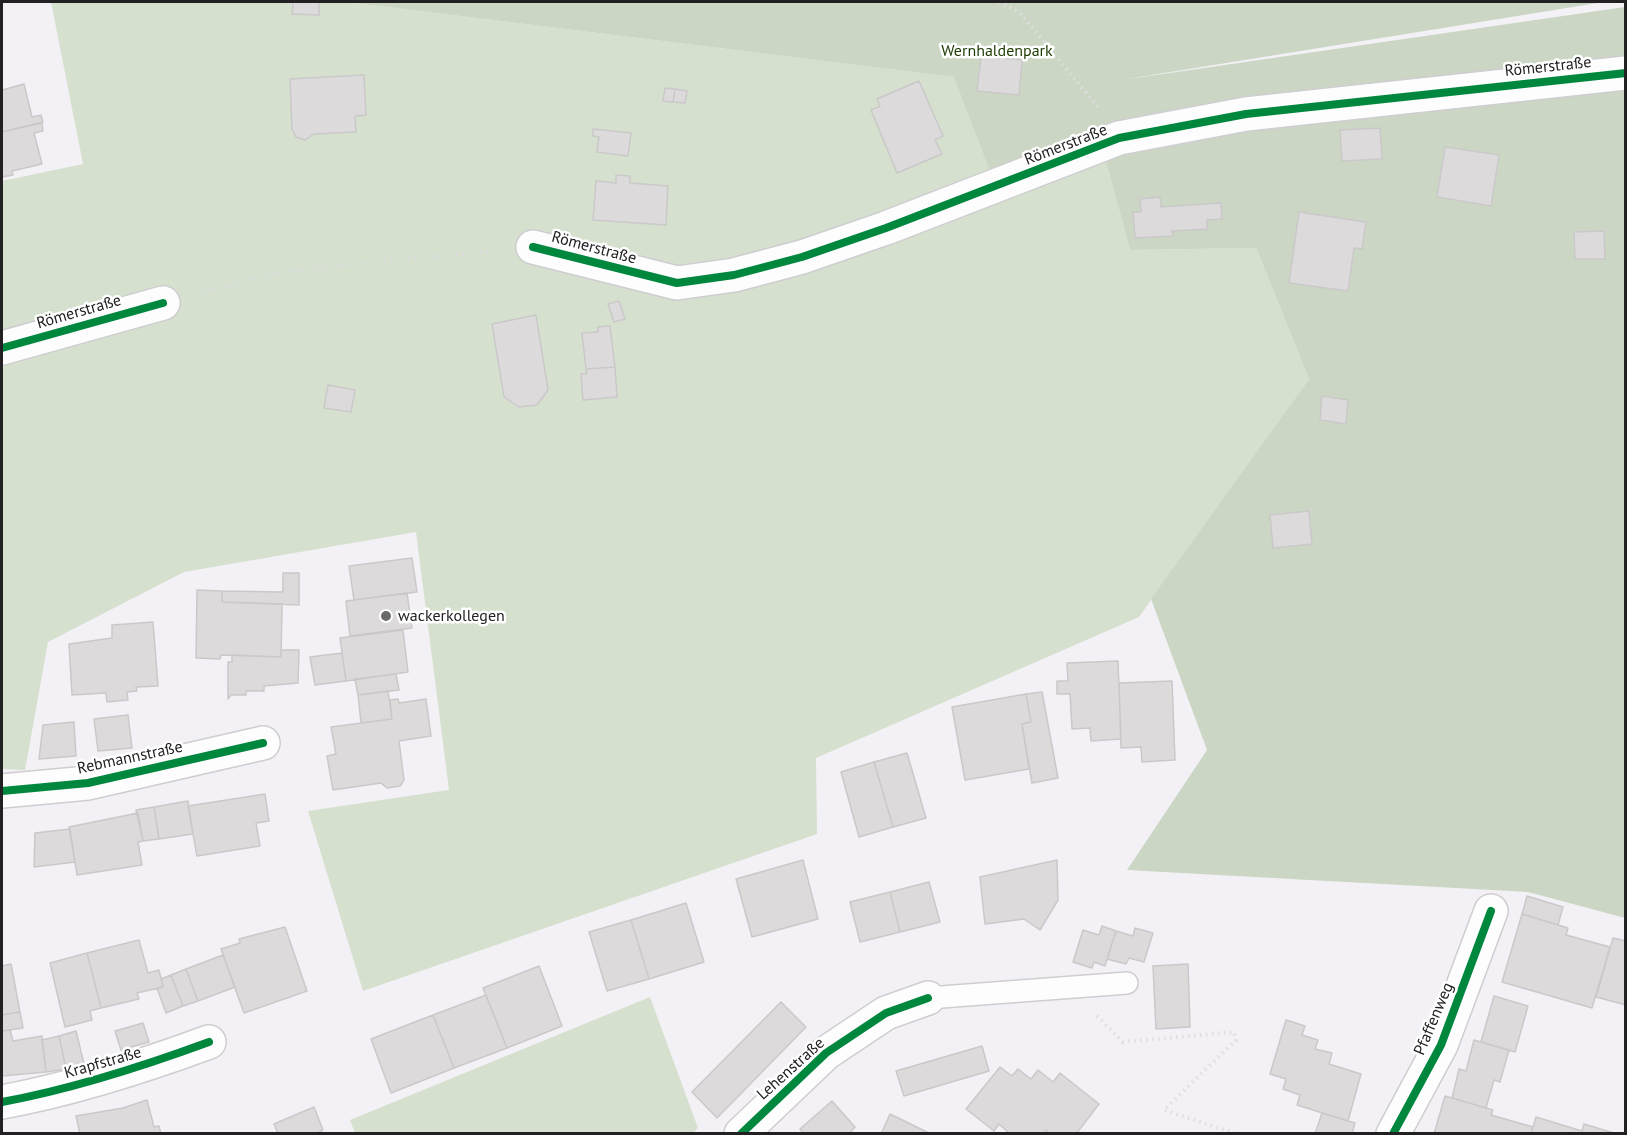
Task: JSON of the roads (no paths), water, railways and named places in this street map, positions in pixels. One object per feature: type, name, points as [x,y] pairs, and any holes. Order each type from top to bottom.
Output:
[{"type":"street","name":"Römerstraße","points":[[533,247],[677,283],[734,275],[802,257],[886,228],[1119,138],[1246,114],[1626,73]]},
{"type":"street","name":"Römerstraße","points":[[2,348],[163,303]]},
{"type":"street","name":"Rebmannstraße","points":[[2,790],[88,783],[263,743]]},
{"type":"street","name":"Pfaffenweg","points":[[1393,1134],[1441,1045],[1491,911]]},
{"type":"street","name":"Lehenstraße","points":[[741,1134],[826,1053],[886,1013],[928,998]]},
{"type":"street","name":"Krapfstraße","points":[[2,1102],[40,1095],[139,1067],[209,1042]]},
{"type":"lane","points":[[928,998],[1127,983]]},
{"type":"place","name":"wackerkollegen","points":[[386,616]]},
{"type":"park label","name":"Wernhaldenpark","points":[[997,51]]}]
